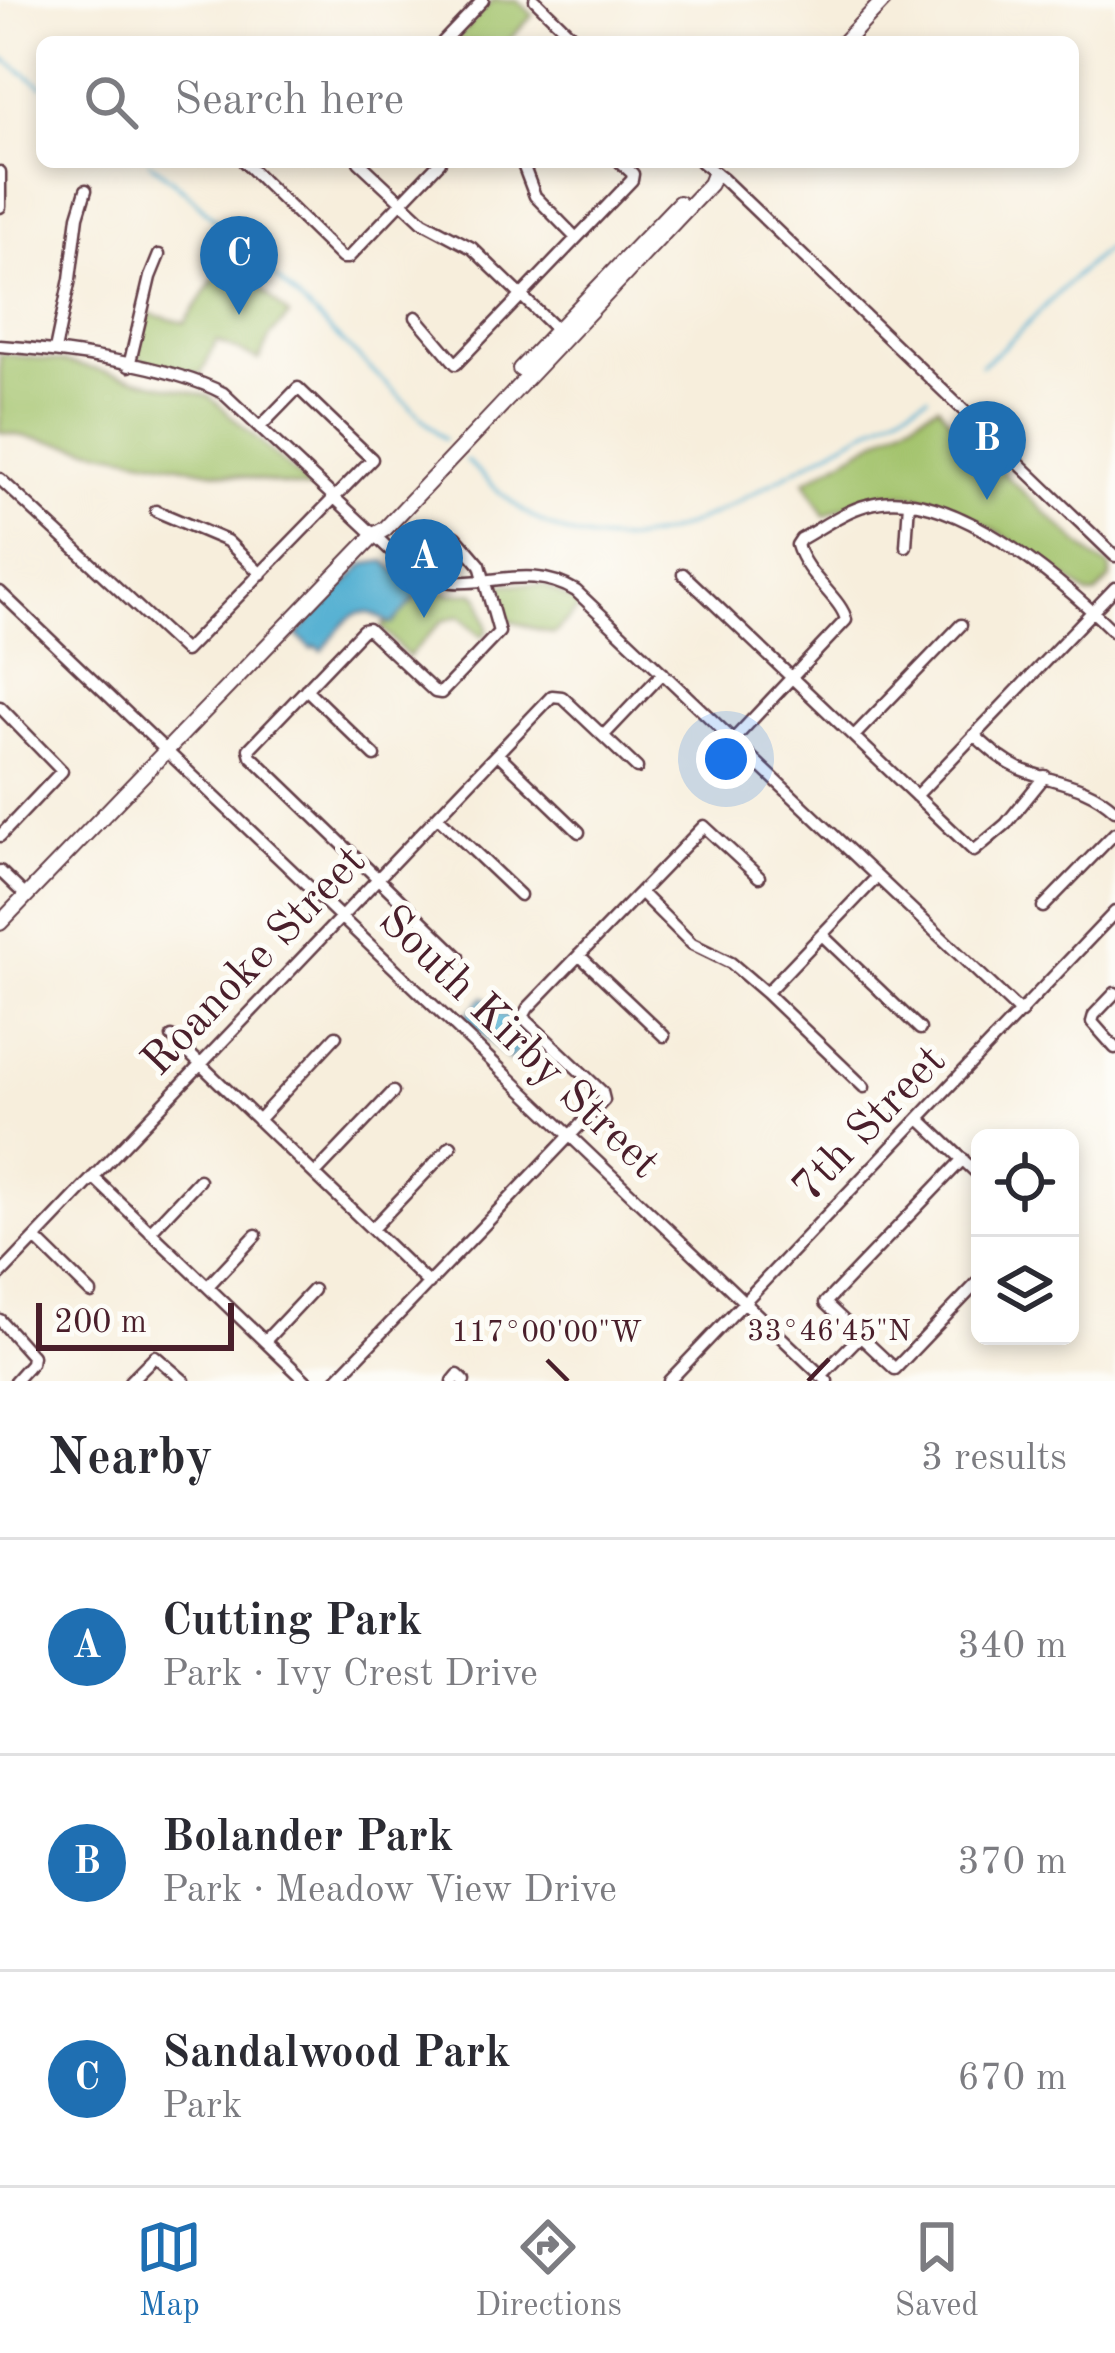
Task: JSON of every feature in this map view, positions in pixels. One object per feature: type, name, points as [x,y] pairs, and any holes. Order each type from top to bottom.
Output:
[{"type":"main road","points":[[850,36],[884,0]]},
{"type":"main road","points":[[0,922],[720,168]]},
{"type":"street","points":[[449,36],[483,0]]},
{"type":"street","points":[[536,0],[572,36]]},
{"type":"street","points":[[248,168],[342,258],[348,258],[434,168]]},
{"type":"street","points":[[365,168],[431,228],[472,248],[561,333]]},
{"type":"street","points":[[524,168],[535,196],[576,238]]},
{"type":"street","points":[[416,317],[456,364],[632,180],[626,168]]},
{"type":"street","points":[[708,168],[1115,556]]},
{"type":"street","points":[[0,174],[0,207]]},
{"type":"street","points":[[55,350],[86,190]]},
{"type":"street","points":[[129,366],[159,255]]},
{"type":"street","points":[[0,346],[55,350],[213,388],[261,426],[405,564],[428,578],[455,585],[524,574],[564,584],[1021,1013]]},
{"type":"street","points":[[0,479],[185,651],[372,459],[298,388],[261,426]]},
{"type":"street","points":[[906,546],[909,502]]},
{"type":"street","points":[[734,739],[847,617],[815,581],[797,545],[800,539],[863,506],[909,502],[949,512],[1059,579],[1115,633]]},
{"type":"street","points":[[156,511],[226,541],[261,574]]},
{"type":"street","points":[[456,537],[478,559],[499,632],[441,693],[368,629],[249,749],[250,756],[460,957]]},
{"type":"street","points":[[683,574],[977,851],[1045,776]]},
{"type":"street","points":[[916,796],[1115,588]]},
{"type":"street","name":"South Kirby Street","points":[[0,592],[824,1378]]},
{"type":"street","points":[[854,736],[961,626]]},
{"type":"street","points":[[637,769],[603,736],[663,673]]},
{"type":"street","points":[[306,689],[375,756]]},
{"type":"street","name":"Roanoke Street","points":[[0,1275],[556,694],[603,736]]},
{"type":"street","points":[[0,708],[62,767],[0,836]]},
{"type":"street","points":[[974,735],[1005,761],[1085,788],[1115,810]]},
{"type":"street","points":[[498,754],[579,832]]},
{"type":"street","points":[[438,817],[520,895]]},
{"type":"street","points":[[335,1381],[604,1100],[524,1015],[704,826],[759,877]]},
{"type":"street","points":[[1043,907],[1115,832]]},
{"type":"street","points":[[0,871],[26,896]]},
{"type":"street","points":[[766,993],[877,877]]},
{"type":"street","points":[[640,892],[692,944],[730,963],[766,993],[864,1087]]},
{"type":"street","name":"7th Street","points":[[669,1381],[1115,912]]},
{"type":"street","points":[[822,935],[920,1029]]},
{"type":"street","points":[[579,955],[664,1036]]},
{"type":"street","points":[[1115,993],[1092,1022],[1115,1048]]},
{"type":"street","points":[[172,1036],[429,1284]]},
{"type":"street","points":[[258,1120],[336,1036]]},
{"type":"street","points":[[315,1174],[393,1092]]},
{"type":"street","points":[[920,1119],[971,1168]]},
{"type":"street","points":[[372,1229],[451,1146]]},
{"type":"street","points":[[962,1160],[825,1303],[895,1369],[971,1289]]},
{"type":"street","points":[[93,1177],[306,1381]]},
{"type":"street","points":[[151,1232],[199,1180]]},
{"type":"street","points":[[208,1286],[256,1235]]},
{"type":"street","points":[[36,1239],[92,1293]]},
{"type":"street","points":[[265,1341],[313,1290]]},
{"type":"street","points":[[0,1320],[32,1359],[15,1381]]},
{"type":"street","points":[[824,1378],[860,1336]]},
{"type":"street","points":[[130,1381],[155,1356],[184,1381]]},
{"type":"street","points":[[453,1381],[458,1375],[464,1381]]},
{"type":"green space","points":[[493,0],[517,0],[533,15],[513,36],[460,36]]},
{"type":"green space","points":[[229,257],[289,316],[270,336],[259,360],[217,341],[201,374],[144,363],[138,355],[147,313],[185,323]]},
{"type":"green space","points":[[0,354],[64,362],[209,396],[313,490],[0,432]]},
{"type":"green space","points":[[938,405],[958,431],[1110,567],[1110,579],[1095,595],[1087,595],[1013,542],[936,501],[916,496],[874,497],[825,516],[805,481]]},
{"type":"green space","points":[[418,583],[450,594],[480,597],[488,630],[482,637],[460,616],[442,621],[408,657],[382,628],[392,624],[417,595]]},
{"type":"green space","points":[[508,584],[543,585],[581,606],[554,634],[506,620],[496,593]]},
{"type":"water","points":[[385,561],[418,590],[392,624],[375,615],[358,614],[344,623],[322,651],[316,646],[312,649],[297,635],[365,564]]},
{"type":"water","points":[[484,997],[513,1018],[515,1028],[530,1038],[510,1060],[464,1017]]},
{"type":"waterway","points":[[0,56],[36,82]]},
{"type":"waterway","points":[[156,168],[444,439]]},
{"type":"waterway","points":[[981,365],[1115,243]]},
{"type":"waterway","points":[[466,460],[520,508],[559,530],[590,539],[651,536],[681,528],[739,501],[928,396]]},
{"type":"place","name":"Sandalwood Park","points":[[239,315]]},
{"type":"place","name":"Bolander Park","points":[[987,500]]},
{"type":"place","name":"Cutting Park","points":[[424,618]]}]
